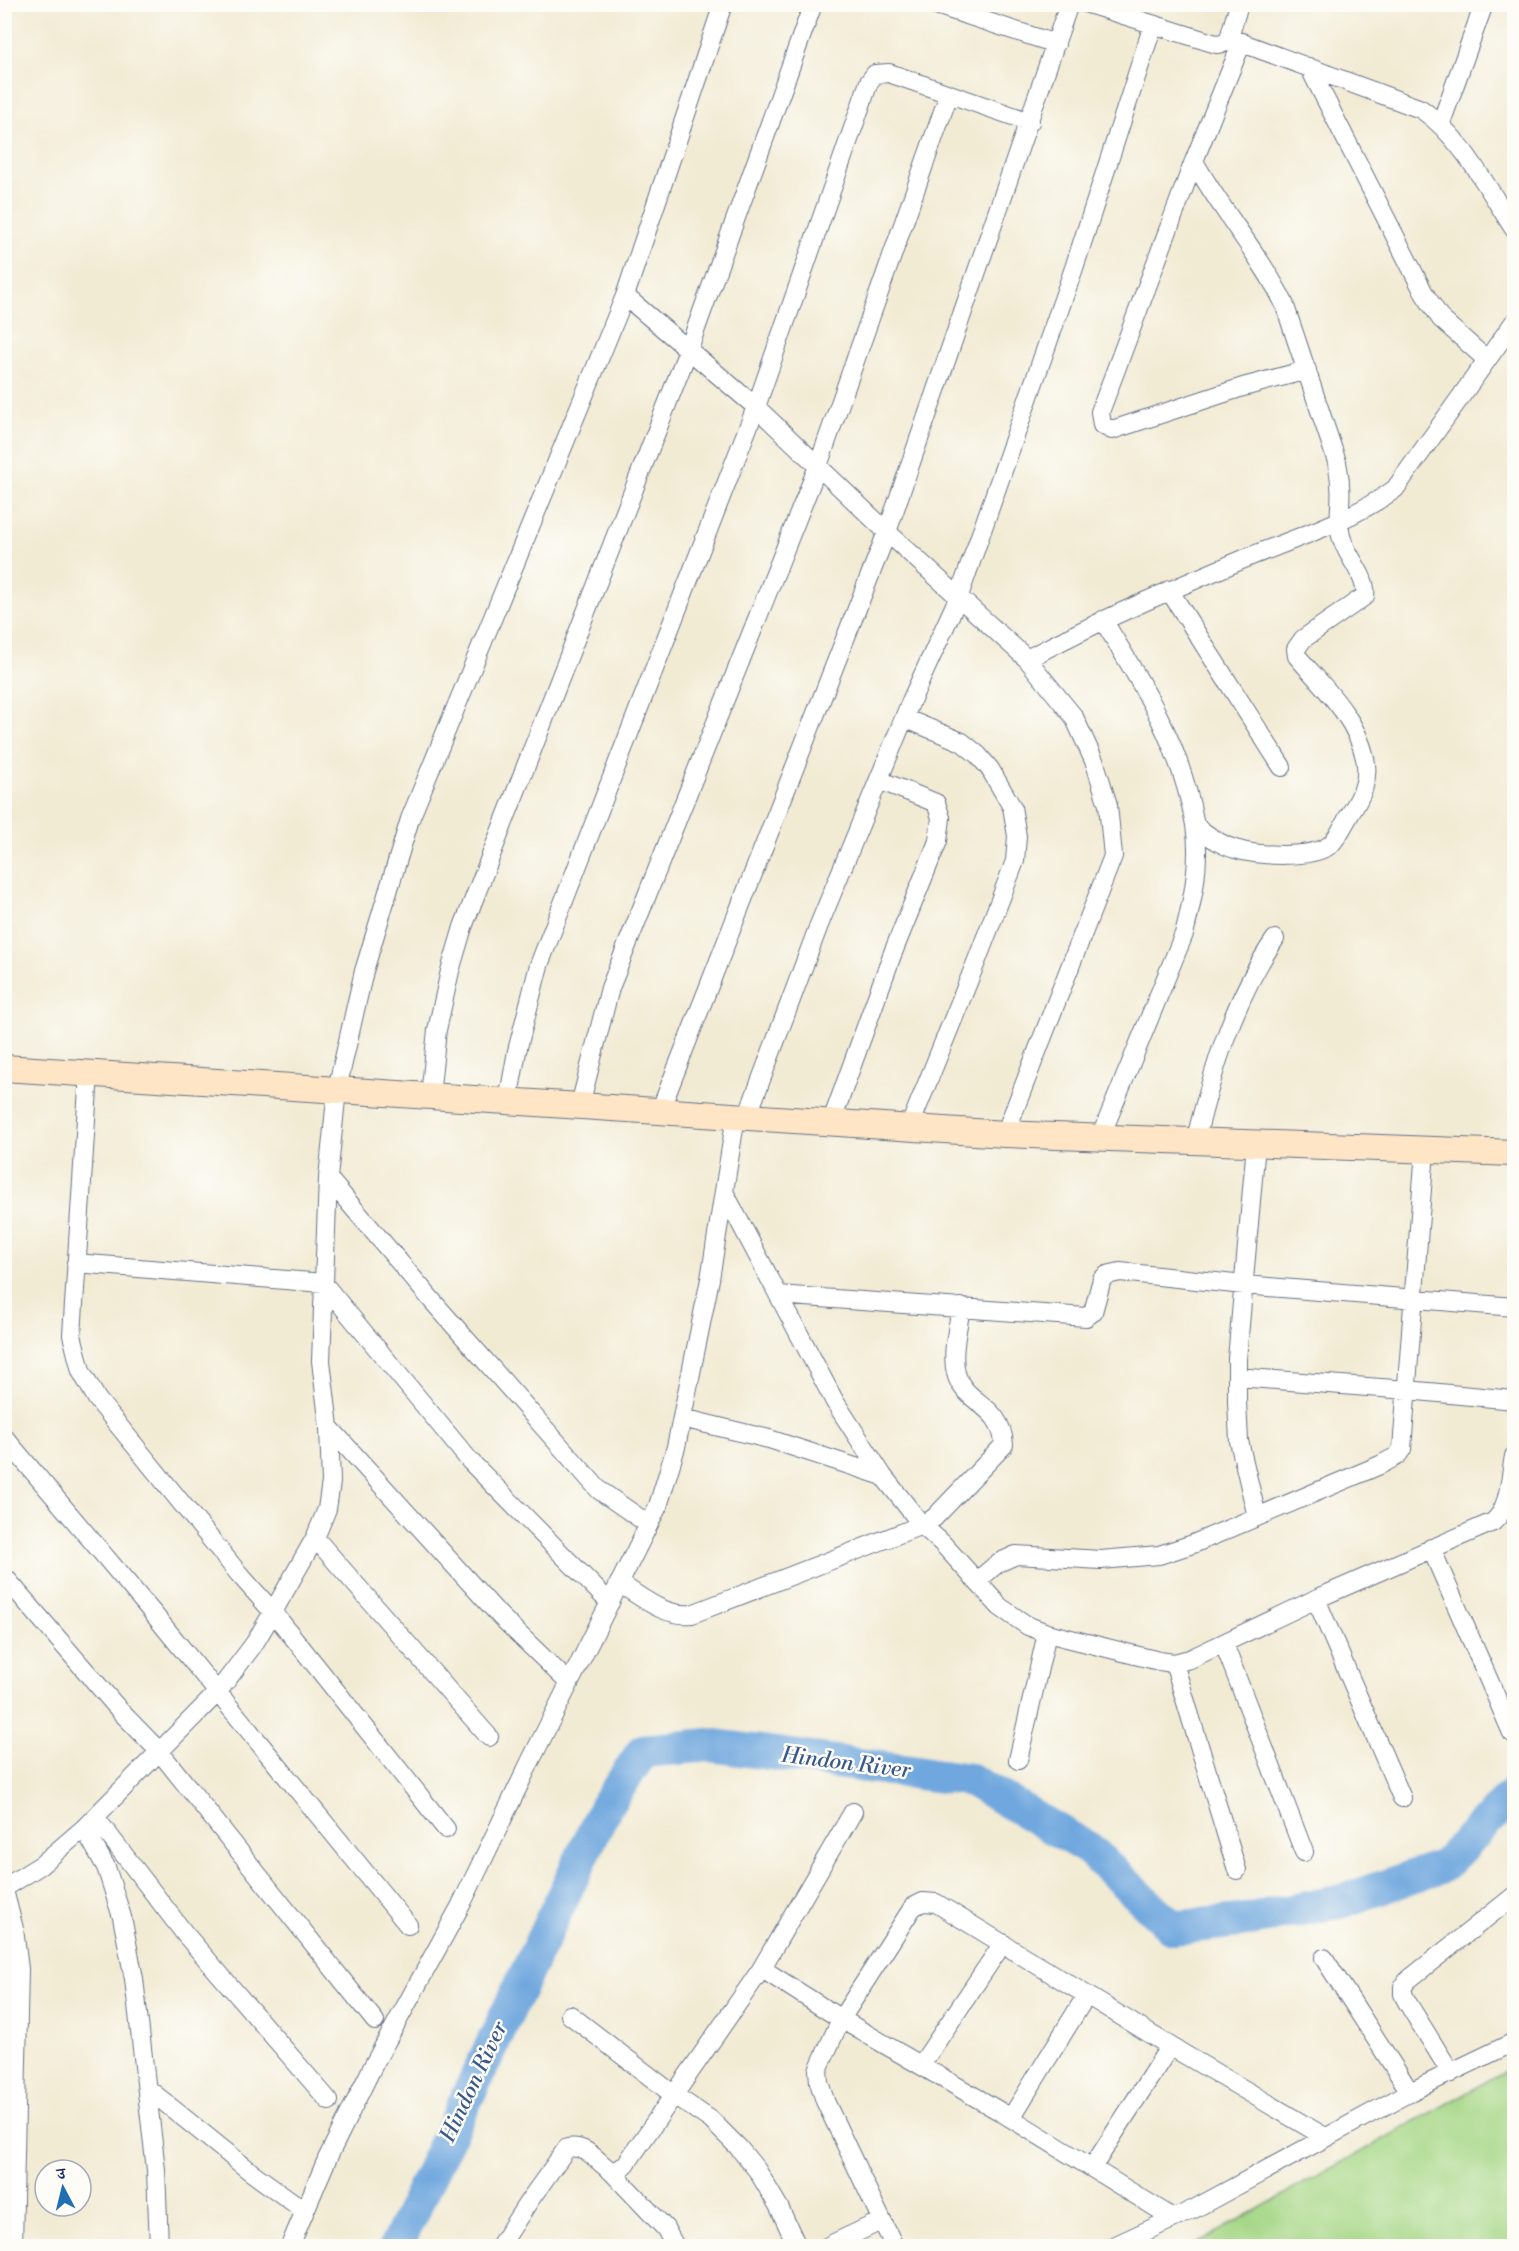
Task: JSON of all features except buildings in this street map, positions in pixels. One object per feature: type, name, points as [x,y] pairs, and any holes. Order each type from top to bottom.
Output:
[{"type":"street","points":[[13,2247],[19,1970],[14,1929],[4,1889],[41,1865],[90,1822],[217,1693],[254,1644],[315,1538],[327,1509],[331,1482],[329,1428],[321,1361],[328,1178],[337,1089],[364,971],[410,819],[625,296],[723,4]]},
{"type":"street","points":[[430,1096],[437,1030],[450,971],[463,927],[689,348],[813,4]]},
{"type":"street","points":[[933,4],[1056,44]]},
{"type":"street","points":[[660,1111],[887,532],[1069,4]]},
{"type":"street","points":[[1088,4],[1216,44],[1235,40],[1421,109],[1441,123],[1456,142],[1515,229]]},
{"type":"street","points":[[1239,4],[1235,40],[1194,161],[1100,412],[1102,425],[1112,430],[1243,387],[1306,370]]},
{"type":"street","points":[[1441,123],[1484,4]]},
{"type":"street","points":[[290,2247],[327,2159],[374,2064],[461,1905],[658,1506],[676,1447],[710,1279],[724,1192],[741,1117],[904,718],[959,596],[1074,268],[1153,25]]},
{"type":"street","points":[[1309,67],[1424,293],[1441,319],[1487,360]]},
{"type":"street","points":[[508,1101],[517,1051],[539,965],[756,407],[869,82],[875,74],[889,73],[1030,122]]},
{"type":"street","points":[[580,1105],[610,988],[818,466],[950,94]]},
{"type":"street","points":[[1194,161],[1272,279],[1284,303],[1337,462],[1340,486],[1338,520],[1341,538],[1353,564],[1365,582],[1365,596],[1303,639],[1296,649],[1297,656],[1350,719],[1366,759],[1367,777],[1361,796],[1331,844],[1319,851],[1304,854],[1260,853],[1236,849],[1219,842],[1195,826]]},
{"type":"street","points":[[625,296],[756,407],[887,532],[1027,659],[1074,717],[1095,763],[1108,805],[1113,856],[1005,1134]]},
{"type":"street","points":[[1027,659],[1103,620],[1169,590],[1338,520],[1382,498],[1395,489],[1515,322]]},
{"type":"street","points":[[1169,590],[1282,767]]},
{"type":"street","points":[[1100,1138],[1184,934],[1196,873],[1195,826],[1174,748],[1155,706],[1103,620]]},
{"type":"street","points":[[904,718],[962,742],[978,755],[990,769],[1012,807],[1017,836],[1015,861],[909,1128]]},
{"type":"street","points":[[831,1123],[892,955],[938,841],[941,818],[936,803],[879,780]]},
{"type":"street","points":[[1195,1142],[1208,1089],[1228,1027],[1247,985],[1275,939]]},
{"type":"street","points":[[4,1068],[1005,1134],[1515,1153]]},
{"type":"street","points":[[89,1074],[72,1335],[81,1371],[97,1399],[239,1574],[273,1612],[446,1829]]},
{"type":"street","points":[[1256,1144],[1237,1377],[1239,1441],[1257,1516]]},
{"type":"street","points":[[977,1581],[998,1563],[1016,1555],[1101,1560],[1159,1555],[1193,1544],[1397,1456],[1402,1449],[1425,1150]]},
{"type":"street","points":[[328,1178],[435,1304],[599,1490],[648,1524]]},
{"type":"street","points":[[724,1192],[834,1402],[883,1476],[922,1525],[942,1543],[1000,1607],[1028,1626],[1047,1633],[1174,1663],[1190,1659],[1316,1599],[1493,1522],[1501,1516],[1506,1503],[1515,1456]]},
{"type":"street","points":[[76,1263],[323,1283],[470,1461],[610,1603]]},
{"type":"street","points":[[778,1295],[1086,1317],[1093,1312],[1102,1279],[1107,1275],[1120,1272],[1244,1285],[1515,1307]]},
{"type":"street","points":[[620,1583],[666,1612],[680,1615],[692,1614],[922,1525],[934,1518],[1004,1445],[1003,1431],[998,1420],[963,1387],[956,1375],[954,1359],[961,1307]]},
{"type":"street","points":[[1237,1377],[1515,1400]]},
{"type":"street","points":[[682,1418],[769,1439],[883,1476]]},
{"type":"street","points":[[329,1428],[500,1616],[569,1683]]},
{"type":"street","points":[[4,1437],[152,1612],[408,1924]]},
{"type":"street","points":[[315,1538],[489,1737]]},
{"type":"street","points":[[1431,1548],[1512,1733]]},
{"type":"street","points":[[4,1576],[121,1712],[159,1751],[375,2021]]},
{"type":"street","points":[[1316,1599],[1402,1798]]},
{"type":"street","points":[[1018,1760],[1047,1633]]},
{"type":"street","points":[[1224,1644],[1304,1852]]},
{"type":"street","points":[[1174,1663],[1237,1870]]},
{"type":"street","points":[[611,2170],[620,2169],[626,2164],[760,1971],[853,1812]]},
{"type":"street","points":[[90,1822],[122,1917],[134,1979],[156,2170],[159,2247]]},
{"type":"street","points":[[90,1822],[329,2101]]},
{"type":"street","points":[[1451,2073],[1407,2002],[1403,1994],[1403,1986],[1515,1896]]},
{"type":"street","points":[[894,2247],[825,2101],[818,2070],[841,2019],[913,1907],[923,1902],[936,1903],[1086,1996],[1326,2138]]},
{"type":"street","points":[[921,2065],[1003,1943]]},
{"type":"street","points":[[1324,1958],[1410,2092]]},
{"type":"street","points":[[760,1971],[766,1972],[841,2019],[1011,2118],[1173,2218]]},
{"type":"street","points":[[1011,2118],[1086,1996]]},
{"type":"street","points":[[570,2015],[674,2095],[711,2120],[757,2170],[779,2207],[797,2247]]},
{"type":"street","points":[[1114,2247],[1410,2092],[1515,2042]]},
{"type":"street","points":[[1092,2168],[1170,2046]]},
{"type":"street","points":[[148,2089],[250,2172],[305,2211]]},
{"type":"street","points":[[500,2247],[529,2200],[567,2148],[584,2148],[611,2170],[665,2228],[675,2247]]},
{"type":"street","points":[[828,2247],[881,2221]]},
{"type":"green space","points":[[1514,2066],[1514,2246],[1192,2246]]},
{"type":"waterway","name":"Hindon River","points":[[396,2246],[606,1806],[643,1751],[709,1745],[971,1780],[1089,1849],[1173,1928],[1240,1921],[1343,1901],[1443,1866],[1514,1793]]}]
